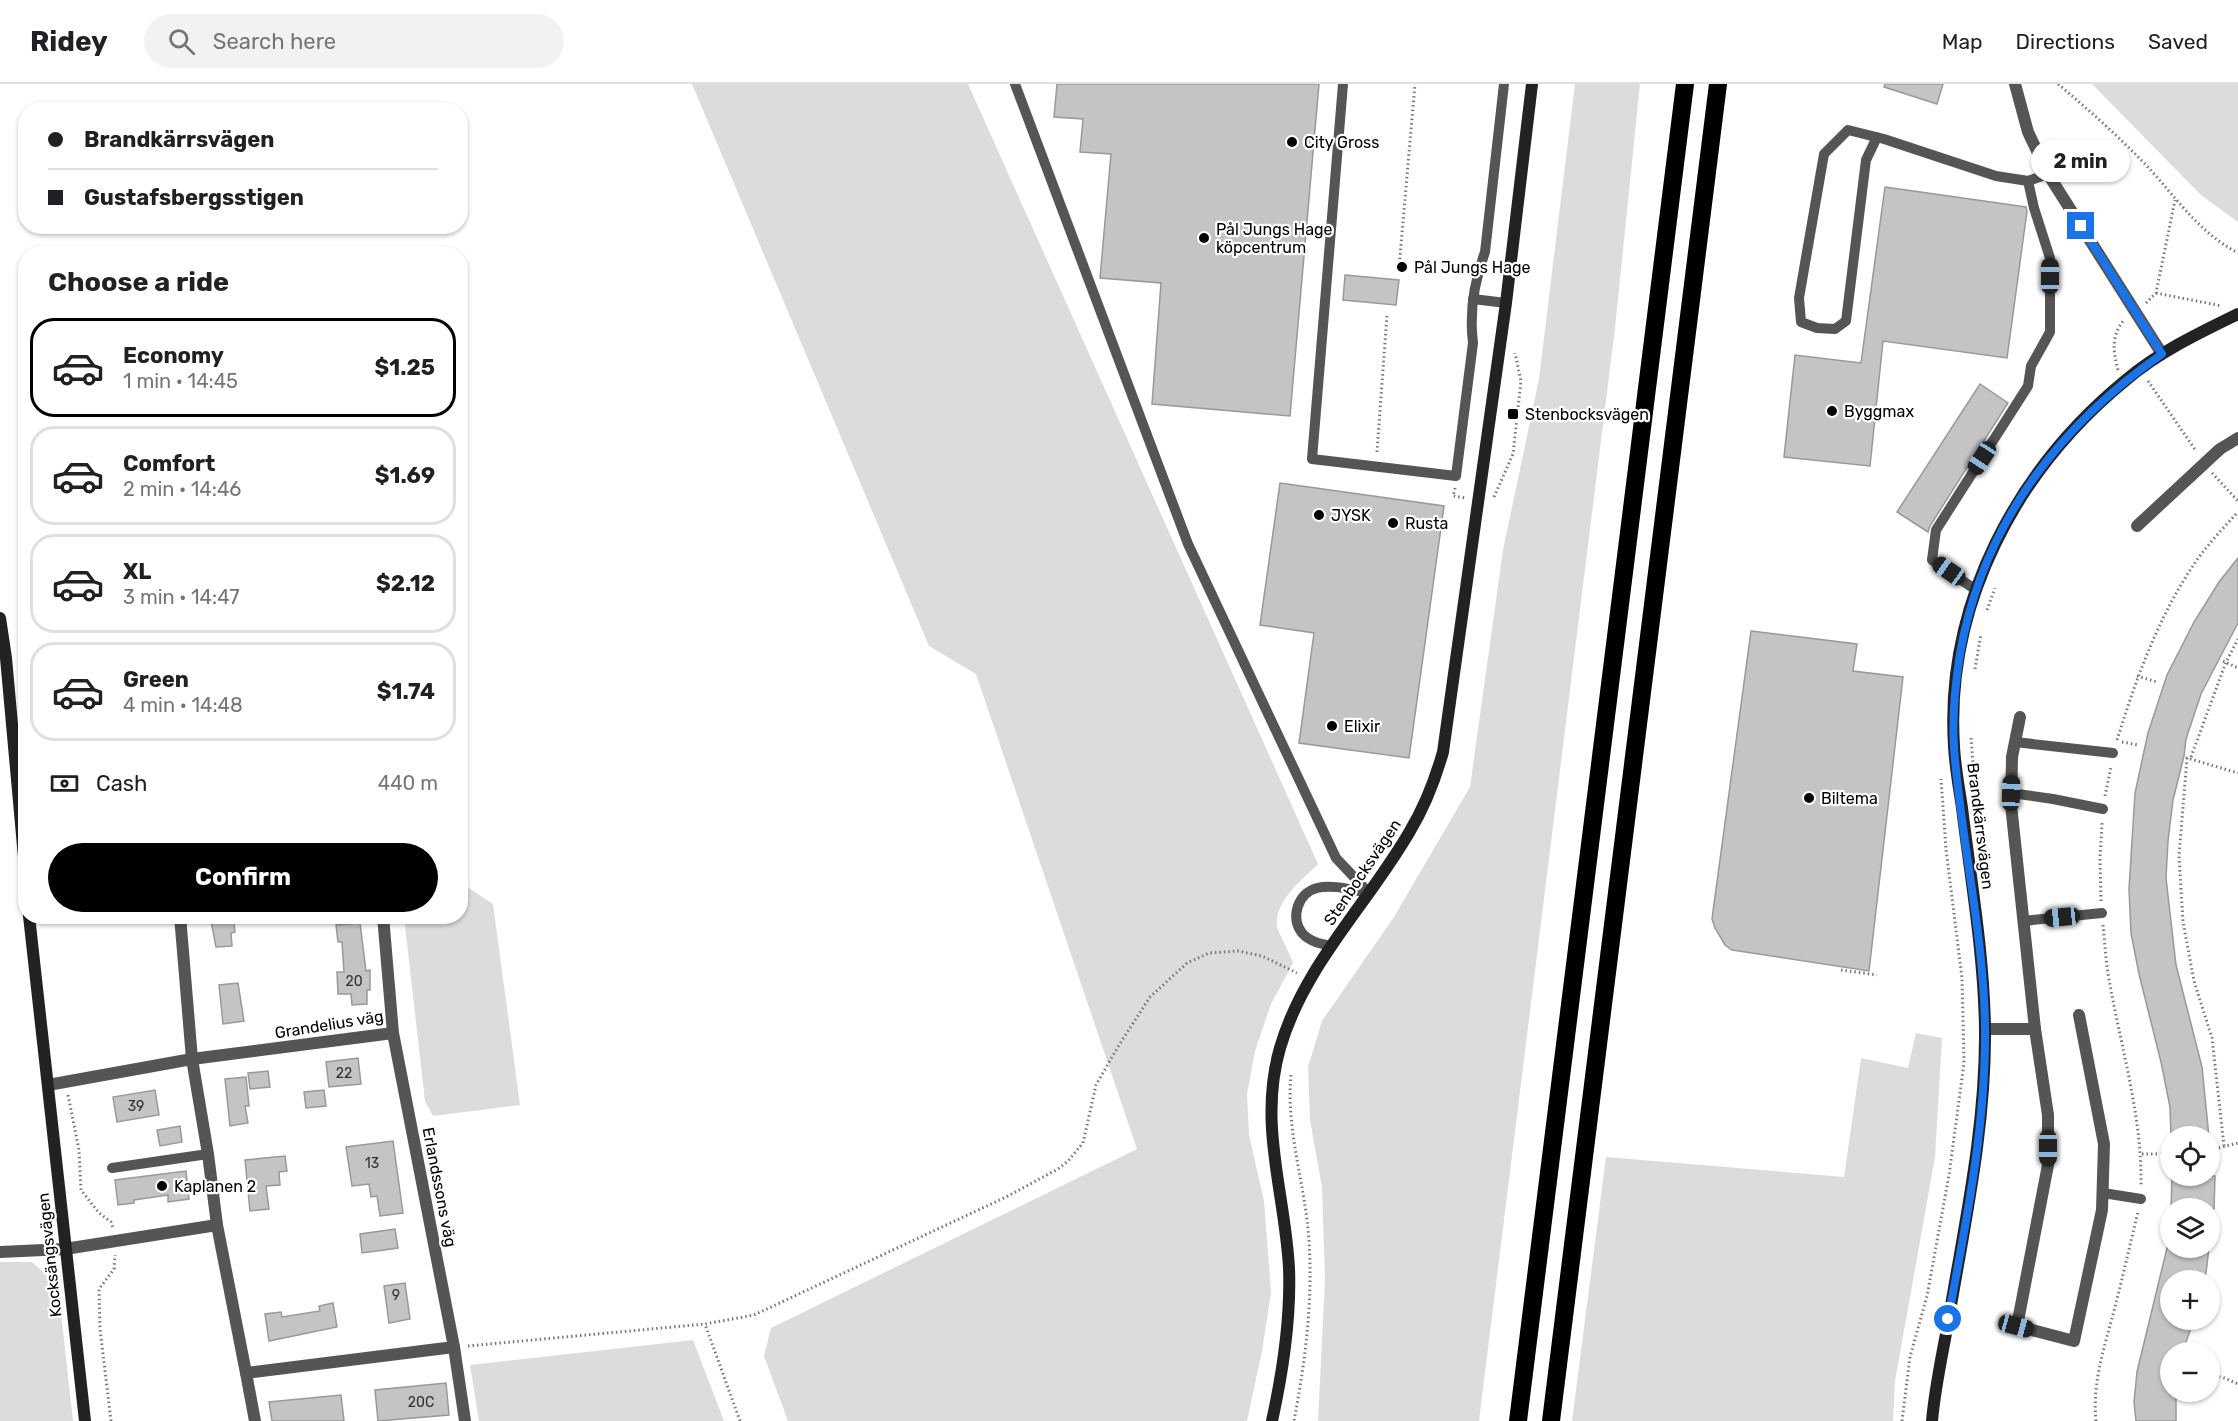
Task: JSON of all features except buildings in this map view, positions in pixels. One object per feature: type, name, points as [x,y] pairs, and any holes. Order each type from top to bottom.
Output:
[{"type":"highway","points":[[1518,1421],[1685,84]]},
{"type":"highway","points":[[1551,1421],[1719,84]]},
{"type":"street","name":"Stenbocksvägen","points":[[1272,1421],[1282,1376],[1287,1328],[1289,1269],[1271,1133],[1270,1101],[1280,1048],[1291,1016],[1310,979],[1410,832],[1435,780],[1443,752],[1506,303],[1532,84]]},
{"type":"street","points":[[2015,84],[2028,132],[2048,174],[2162,354]]},
{"type":"street","name":"Brandkärrsvägen","points":[[1932,1421],[1974,1170],[1982,1094],[1985,1029],[1980,952],[1954,746],[1954,692],[1966,619],[1995,542],[2020,497],[2047,458],[2126,380],[2162,354],[2238,314]]},
{"type":"street","points":[[2137,526],[2220,450],[2238,438]]},
{"type":"street","points":[[0,618],[6,658],[18,791]]},
{"type":"street","points":[[2020,717],[2012,757],[2011,805],[2035,1029],[2048,1115],[2048,1165],[2016,1326],[2074,1341],[2102,1210],[2104,1144],[2079,1015]]},
{"type":"street","name":"Kocksängsvägen","points":[[30,924],[85,1421]]},
{"type":"street","points":[[181,924],[192,1059],[217,1225],[255,1421]]},
{"type":"street","name":"Grandelius väg","points":[[48,1085],[192,1059],[393,1033],[385,924]]},
{"type":"street","points":[[1985,1029],[2035,1029]]},
{"type":"street","name":"Erlandssons väg","points":[[393,1033],[454,1347],[465,1421]]},
{"type":"street","points":[[0,1252],[65,1249],[217,1225]]},
{"type":"street","points":[[246,1374],[454,1347]]},
{"type":"lane","points":[[1015,84],[1188,544],[1336,858],[1368,892]]},
{"type":"lane","points":[[1343,84],[1312,459],[1456,476],[1473,343],[1470,321],[1476,276],[1485,252],[1504,84]]},
{"type":"lane","points":[[1877,137],[1866,160],[1846,321],[1835,329],[1817,328],[1801,322],[1799,298],[1824,154],[1848,129],[1877,137],[1996,176],[2028,181],[2048,174]]},
{"type":"lane","points":[[1976,590],[1932,560],[1936,530],[2028,386],[2031,366],[2050,332],[2050,258],[2028,181]]},
{"type":"lane","points":[[1473,299],[1506,303]]},
{"type":"lane","points":[[2015,742],[2113,753]]},
{"type":"lane","points":[[2011,793],[2103,809]]},
{"type":"lane","points":[[1332,946],[1314,942],[1302,933],[1297,922],[1299,900],[1306,893],[1323,887],[1368,892]]},
{"type":"lane","points":[[2023,921],[2102,913]]},
{"type":"lane","points":[[112,1168],[208,1154]]},
{"type":"lane","points":[[2103,1193],[2141,1199]]},
{"type":"path","points":[[1399,268],[1415,84]]},
{"type":"path","points":[[2058,84],[2117,134],[2189,216],[2221,244],[2238,253]]},
{"type":"path","points":[[2144,306],[2156,293],[2175,200]]},
{"type":"path","points":[[2156,293],[2222,306],[2230,303]]},
{"type":"path","points":[[1376,466],[1388,315]]},
{"type":"path","points":[[1491,502],[1513,454],[1521,381],[1514,348]]},
{"type":"path","points":[[2148,381],[2164,406]]},
{"type":"path","points":[[2096,1421],[2094,1401],[2098,1365],[2141,1199],[2142,1154],[2129,1076],[2109,984],[2102,913],[2100,858],[2103,809],[2113,753],[2137,676],[2154,637],[2199,557],[2238,512]]},
{"type":"path","points":[[2191,758],[2224,662],[2238,639]]},
{"type":"path","points":[[2224,662],[2238,669]]},
{"type":"path","points":[[2137,676],[2157,682]]},
{"type":"path","points":[[2117,741],[2138,745]]},
{"type":"path","points":[[2224,1146],[2212,1038],[2194,981],[2183,922],[2179,856],[2187,758],[2238,772]]},
{"type":"path","points":[[454,1347],[705,1323],[754,1315],[1006,1197],[1058,1169],[1068,1161],[1083,1143],[1096,1085],[1119,1045],[1150,997],[1187,963],[1209,953],[1238,951],[1262,956],[1310,979]]},
{"type":"path","points":[[1841,970],[1877,975]]},
{"type":"path","points":[[1292,1068],[1289,1099],[1308,1228],[1311,1274],[1309,1324],[1294,1421]]},
{"type":"path","points":[[2220,1147],[2238,1143]]},
{"type":"path","points":[[2142,1154],[2160,1154]]},
{"type":"path","points":[[705,1323],[740,1421]]},
{"type":"path","points":[[2220,1377],[2238,1384]]},
{"type":"shaded area","points":[[692,84],[968,84],[1318,864],[1290,892],[1277,917],[1277,927],[1293,963],[1271,1004],[1255,1051],[1247,1094],[1249,1135],[1264,1201],[1271,1292],[1262,1351],[1247,1421],[788,1421],[764,1356],[771,1328],[1137,1149],[976,674],[929,646]]},
{"type":"shaded area","points":[[1575,84],[1640,84],[1615,328],[1479,1421],[1318,1421],[1325,1279],[1322,1187],[1310,1120],[1308,1067],[1322,1021],[1394,917],[1470,787],[1503,550],[1539,379]]},
{"type":"shaded area","points":[[2092,84],[2238,84],[2238,222],[2201,195]]},
{"type":"shaded area","points":[[468,888],[493,904],[520,1105],[433,1116],[425,1101],[405,924],[468,924]]},
{"type":"shaded area","points":[[1916,1033],[1942,1038],[1935,1157],[1895,1381],[1893,1421],[1572,1421],[1606,1157],[1844,1177],[1861,1058],[1908,1068]]},
{"type":"shaded area","points":[[0,1262],[32,1262],[58,1286],[73,1421],[0,1421]]},
{"type":"shaded area","points":[[693,1340],[724,1421],[479,1421],[470,1365]]},
{"type":"place","name":"City Gross","points":[[1292,142]]},
{"type":"place","name":"Pål Jungs Hage köpcentrum","points":[[1204,238]]},
{"type":"place","name":"Pål Jungs Hage","points":[[1402,267]]},
{"type":"place","name":"Byggmax","points":[[1832,411]]},
{"type":"place","name":"Stenbocksvägen","points":[[1513,414]]},
{"type":"place","name":"JYSK","points":[[1319,515]]},
{"type":"place","name":"Rusta","points":[[1393,523]]},
{"type":"place","name":"Elixir","points":[[1332,726]]},
{"type":"place","name":"Biltema","points":[[1809,798]]},
{"type":"place","name":"Kaplanen 2","points":[[162,1186]]},
{"type":"route","points":[[1948,1319],[1974,1170],[1982,1094],[1985,1029],[1980,952],[1954,746],[1954,692],[1966,619],[1995,542],[2020,497],[2047,458],[2126,380],[2162,354],[2081,226]]}]
